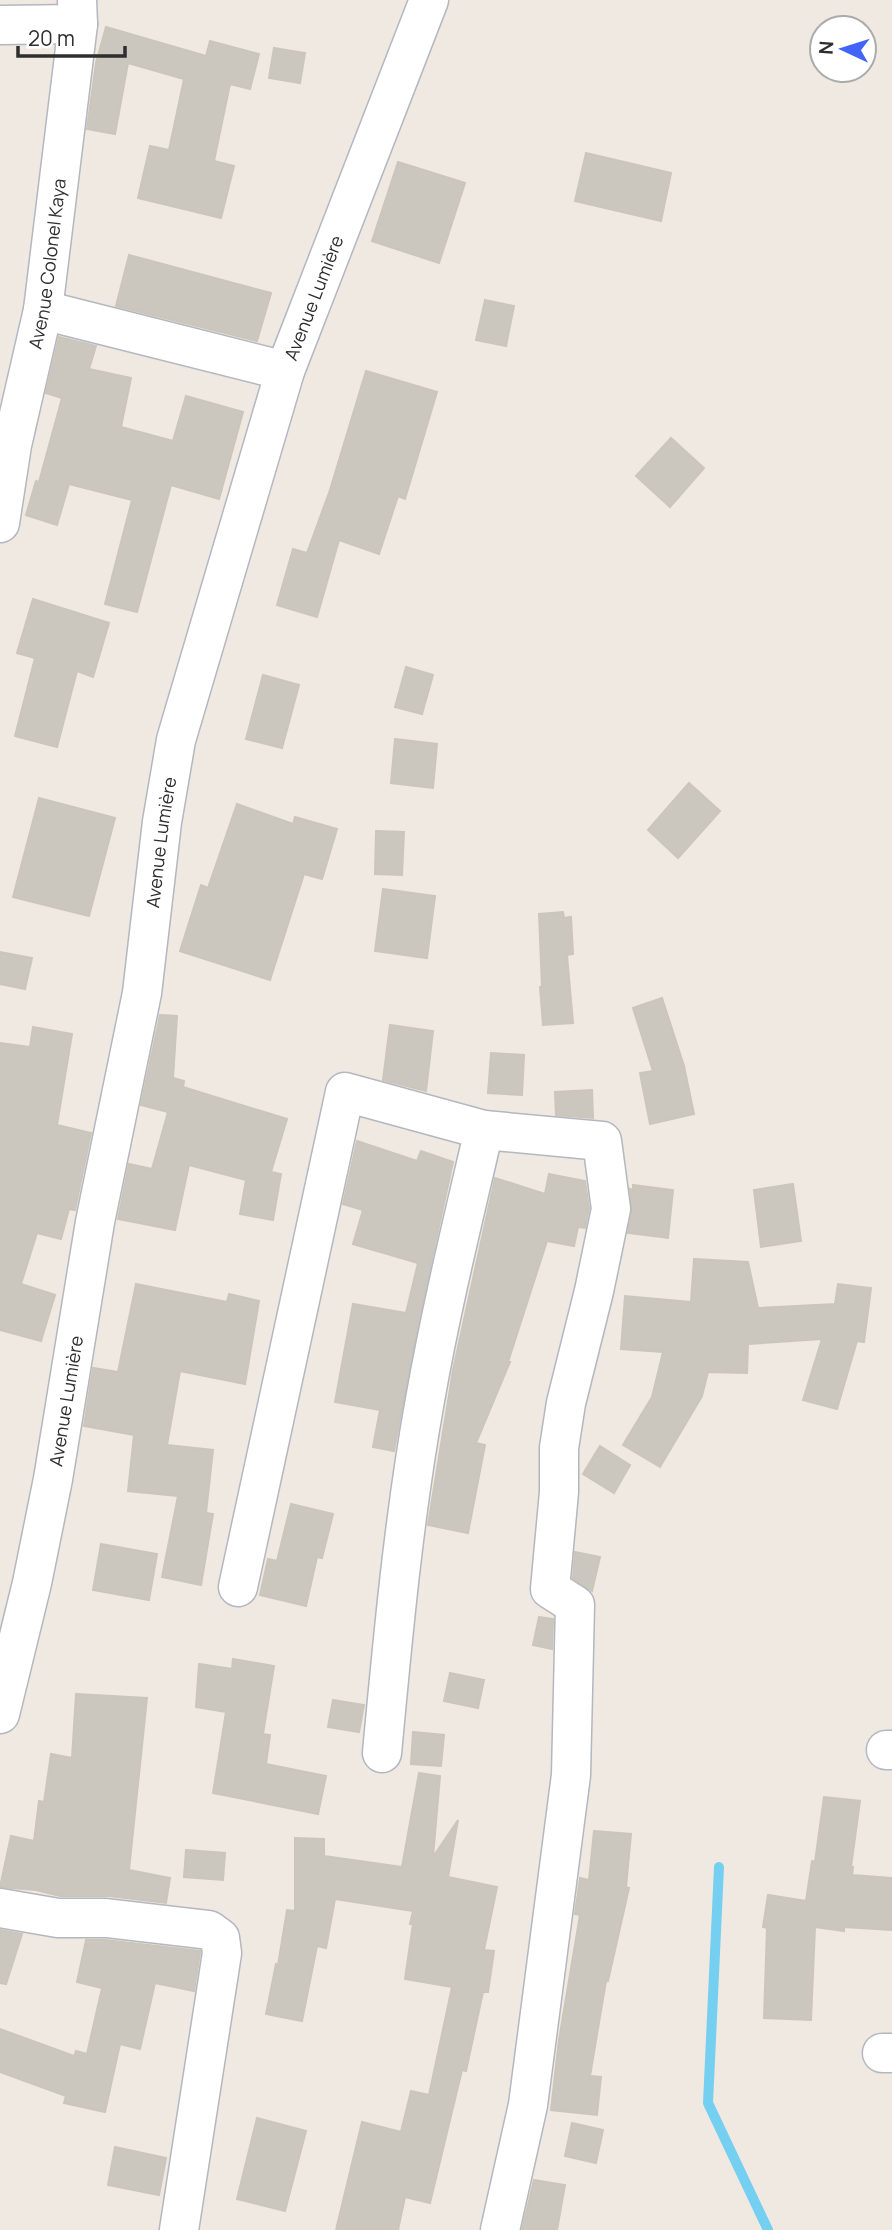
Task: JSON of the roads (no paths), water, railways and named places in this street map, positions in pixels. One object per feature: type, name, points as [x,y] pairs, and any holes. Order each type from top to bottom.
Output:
[{"type":"street","name":"Avenue Lumière","points":[[0,1714],[32,1583],[96,1222],[142,993],[162,822],[176,740],[285,372],[429,0]]},
{"type":"street","points":[[0,25],[78,12]]},
{"type":"street","name":"Avenue Colonel Kaya","points":[[0,523],[12,445],[43,310],[78,12]]},
{"type":"street","points":[[43,310],[285,372]]},
{"type":"street","points":[[238,1587],[345,1092],[484,1130],[602,1140],[611,1209],[566,1403],[559,1448],[559,1492],[550,1589],[575,1605],[571,1775],[528,2105],[500,2230]]},
{"type":"street","points":[[382,1752],[399,1576],[425,1401],[442,1312],[484,1130]]},
{"type":"street","points":[[0,1908],[58,1918],[106,1919],[209,1930],[220,1938],[222,1953],[179,2230]]},
{"type":"waterway","points":[[719,1867],[708,2103],[768,2230]]}]
